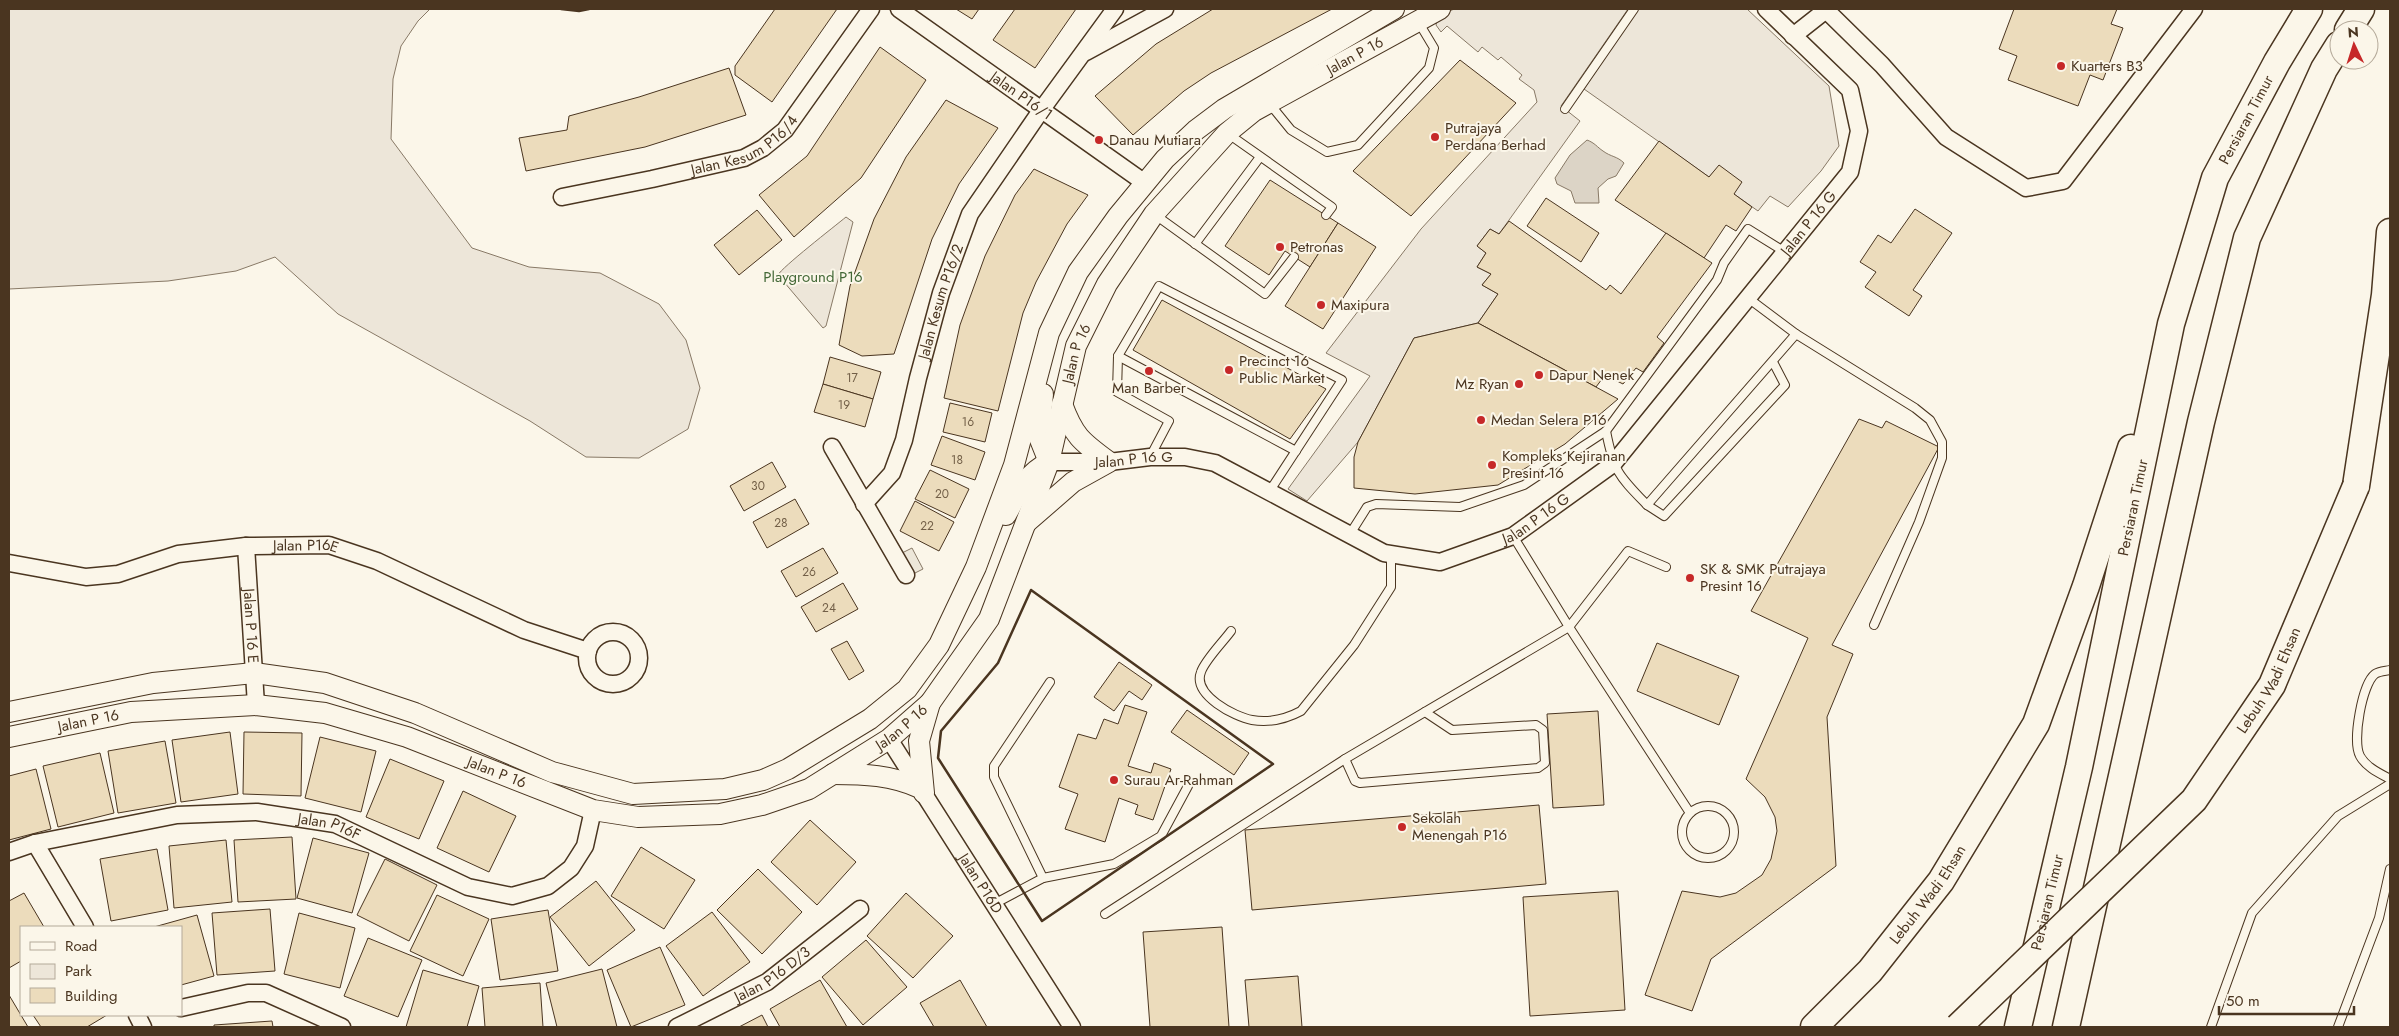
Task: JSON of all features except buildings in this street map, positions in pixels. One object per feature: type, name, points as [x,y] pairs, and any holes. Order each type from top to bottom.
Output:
[{"type":"main road","name":"Persiaran Timur","points":[[2018,1027],[2079,767],[2171,324],[2215,178],[2277,62],[2309,9]]},
{"type":"main road","points":[[2354,20],[2361,9]]},
{"type":"main road","points":[[2066,1027],[2201,422],[2247,238],[2329,61]]},
{"type":"main road","name":"Lebuh Wadi Ehsan","points":[[1958,1027],[2194,800],[2272,685],[2356,486],[2385,295],[2390,232]]},
{"type":"main road","name":"Lebuh Wadi Ehsan","points":[[1814,1027],[1870,971],[1941,881],[2036,724],[2086,586],[2171,324]]},
{"type":"street","name":"Jalan Kesum P16/4","points":[[562,197],[744,158],[763,148],[785,130],[871,9]]},
{"type":"street","name":"Jalan P16/1","points":[[899,9],[1145,183]]},
{"type":"street","name":"Jalan Kesum P16/2","points":[[864,504],[892,473],[904,440],[918,378],[941,293],[970,214],[1080,55],[1115,9]]},
{"type":"street","points":[[1080,55],[1165,9]]},
{"type":"street","name":"Jalan P 16","points":[[9,712],[153,683],[254,673],[325,683],[415,713],[552,772],[634,794],[726,789],[763,780],[788,769],[870,719],[907,689],[939,644],[976,567],[1014,465],[1049,333],[1078,272],[1118,216],[1165,159],[1196,130],[1224,109],[1394,9]]},
{"type":"street","name":"Jalan P 16","points":[[9,737],[131,712],[256,705],[326,714],[406,737],[593,810],[638,817],[720,814],[762,805],[809,789],[889,739],[930,703],[988,619],[1049,462],[1076,346],[1107,284],[1154,214],[1228,133],[1254,110],[1440,9]]},
{"type":"street","name":"Jalan P 16 G","points":[[1049,462],[1109,462],[1185,457],[1215,463],[1384,553],[1440,562],[1513,536],[1613,464],[1850,172],[1859,131],[1850,90],[1766,9]]},
{"type":"street","points":[[1794,36],[1825,10],[1882,65],[1946,137],[2026,188],[2063,182],[2194,9]]},
{"type":"street","points":[[976,567],[1028,478],[1038,467],[1049,462],[1039,437],[1049,333]]},
{"type":"street","points":[[1025,524],[1073,482],[1109,462],[1079,439],[1069,424],[1062,404]]},
{"type":"street","points":[[832,447],[906,575]]},
{"type":"street","name":"Jalan P16E","points":[[9,563],[86,577],[118,574],[178,554],[246,546],[329,545],[377,561],[524,630],[588,651]]},
{"type":"street","name":"Jalan P 16 E","points":[[246,546],[256,705]]},
{"type":"street","points":[[832,742],[868,735],[889,739],[907,689]]},
{"type":"street","points":[[833,774],[867,774],[896,779],[922,791],[919,741],[930,703]]},
{"type":"street","name":"Jalan P16D","points":[[889,739],[1072,1027]]},
{"type":"street","name":"Jalan P16F","points":[[9,852],[35,843],[177,815],[257,812],[335,824],[468,887],[512,896],[548,886],[571,868],[585,846],[593,810]]},
{"type":"street","points":[[35,843],[84,926]]},
{"type":"street","name":"Jalan P16 D/3","points":[[677,1027],[767,982],[860,909]]},
{"type":"street","points":[[182,1008],[248,993],[266,993],[342,1027]]},
{"type":"lane","points":[[1565,109],[1634,9]]},
{"type":"lane","points":[[1269,103],[1291,130],[1328,152],[1358,145],[1429,68],[1434,48],[1418,21]]},
{"type":"lane","points":[[1228,133],[1332,208],[1326,215]]},
{"type":"lane","points":[[1195,244],[1260,156]]},
{"type":"lane","points":[[1154,214],[1264,294],[1294,257]]},
{"type":"lane","points":[[1350,534],[1367,508],[1376,504],[1460,507],[1524,485],[1606,431],[1717,280],[1724,264],[1748,229],[1785,252]]},
{"type":"lane","points":[[1150,458],[1169,421],[1117,392],[1118,356],[1159,286],[1342,380],[1269,492]]},
{"type":"lane","points":[[1748,298],[1796,334],[1915,408],[1930,420],[1942,442],[1942,458],[1919,522],[1874,625]]},
{"type":"lane","points":[[1647,505],[1796,334]]},
{"type":"lane","points":[[1118,356],[1296,451]]},
{"type":"lane","points":[[1606,431],[1613,464],[1622,479],[1647,505],[1664,516],[1785,385],[1773,362]]},
{"type":"lane","points":[[1513,536],[1569,627],[1690,813]]},
{"type":"lane","points":[[1106,914],[1345,759],[1569,627],[1628,551],[1666,567]]},
{"type":"lane","points":[[1231,631],[1201,672],[1200,681],[1205,692],[1223,709],[1252,720],[1271,721],[1290,717],[1301,710],[1354,645],[1391,587],[1391,554]]},
{"type":"lane","points":[[2390,670],[2376,673],[2365,688],[2357,734],[2359,755],[2371,768],[2390,779]]},
{"type":"lane","points":[[1043,878],[994,778],[994,766],[1050,682]]},
{"type":"lane","points":[[1345,759],[1355,781],[1360,783],[1538,768],[1545,762],[1543,730],[1536,726],[1452,730],[1425,712]]},
{"type":"lane","points":[[2211,1027],[2252,913],[2338,816],[2390,784]]},
{"type":"lane","points":[[994,904],[1043,878],[1114,864],[1161,836],[1188,786]]},
{"type":"lane","points":[[1713,806],[1727,814],[1734,828],[1731,844],[1726,850],[1712,857],[1704,857],[1689,849],[1682,835],[1685,820],[1690,813],[1697,808],[1713,806]]},
{"type":"lane","points":[[2338,1027],[2379,918],[2390,869]]},
{"type":"green space","points":[[9,9],[430,9],[418,21],[401,46],[393,79],[391,139],[472,248],[529,267],[600,273],[659,304],[686,340],[700,388],[688,429],[639,458],[586,457],[530,421],[338,314],[275,257],[236,271],[168,281],[9,289]]},
{"type":"green space","points":[[1454,9],[1628,9],[1561,106],[1580,121],[1499,234],[1490,229],[1477,246],[1486,253],[1477,267],[1491,274],[1482,285],[1498,294],[1478,323],[1414,338],[1358,442],[1307,501],[1288,489],[1370,376],[1326,353],[1421,229],[1537,102],[1534,90],[1519,79],[1522,75],[1501,57],[1498,60],[1482,47],[1478,52],[1447,26],[1441,32],[1436,25],[1438,17]]},
{"type":"green space","points":[[1638,9],[1747,9],[1829,86],[1839,146],[1821,171],[1788,207],[1770,196],[1758,211],[1734,194],[1719,166],[1709,177],[1584,89]]},
{"type":"green space","name":"Playground P16","points":[[846,217],[853,222],[826,326],[823,328],[778,275]]},
{"type":"shaded area","points":[[1587,140],[1624,163],[1616,176],[1608,179],[1598,188],[1599,203],[1575,203],[1571,191],[1557,184],[1555,178],[1570,155]]},
{"type":"shaded area","points":[[912,548],[923,569],[913,574],[902,553]]},
{"type":"wall","points":[[561,9],[579,11],[589,9]]},
{"type":"wall","points":[[1031,590],[1273,764],[1042,921],[938,758],[941,731],[998,663],[1031,590]]},
{"type":"place","name":"Kuarters B3","points":[[2061,66]]},
{"type":"place","name":"Putrajaya Perdana Berhad","points":[[1435,137]]},
{"type":"place","name":"Danau Mutiara","points":[[1099,140]]},
{"type":"place","name":"Petronas","points":[[1280,247]]},
{"type":"place","name":"Maxipura","points":[[1321,305]]},
{"type":"place","name":"Precinct 16 Public Market","points":[[1229,370]]},
{"type":"place","name":"Man Barber","points":[[1149,371]]},
{"type":"place","name":"Dapur Nenek","points":[[1539,375]]},
{"type":"place","name":"Mz Ryan","points":[[1519,384]]},
{"type":"place","name":"Medan Selera P16","points":[[1481,420]]},
{"type":"place","name":"Kompleks Kejiranan Presint 16","points":[[1492,465]]},
{"type":"place","name":"SK & SMK Putrajaya Presint 16","points":[[1690,578]]},
{"type":"place","name":"Surau Ar-Rahman","points":[[1114,780]]},
{"type":"place","name":"Sekolah Menengah P16","points":[[1402,827]]}]
